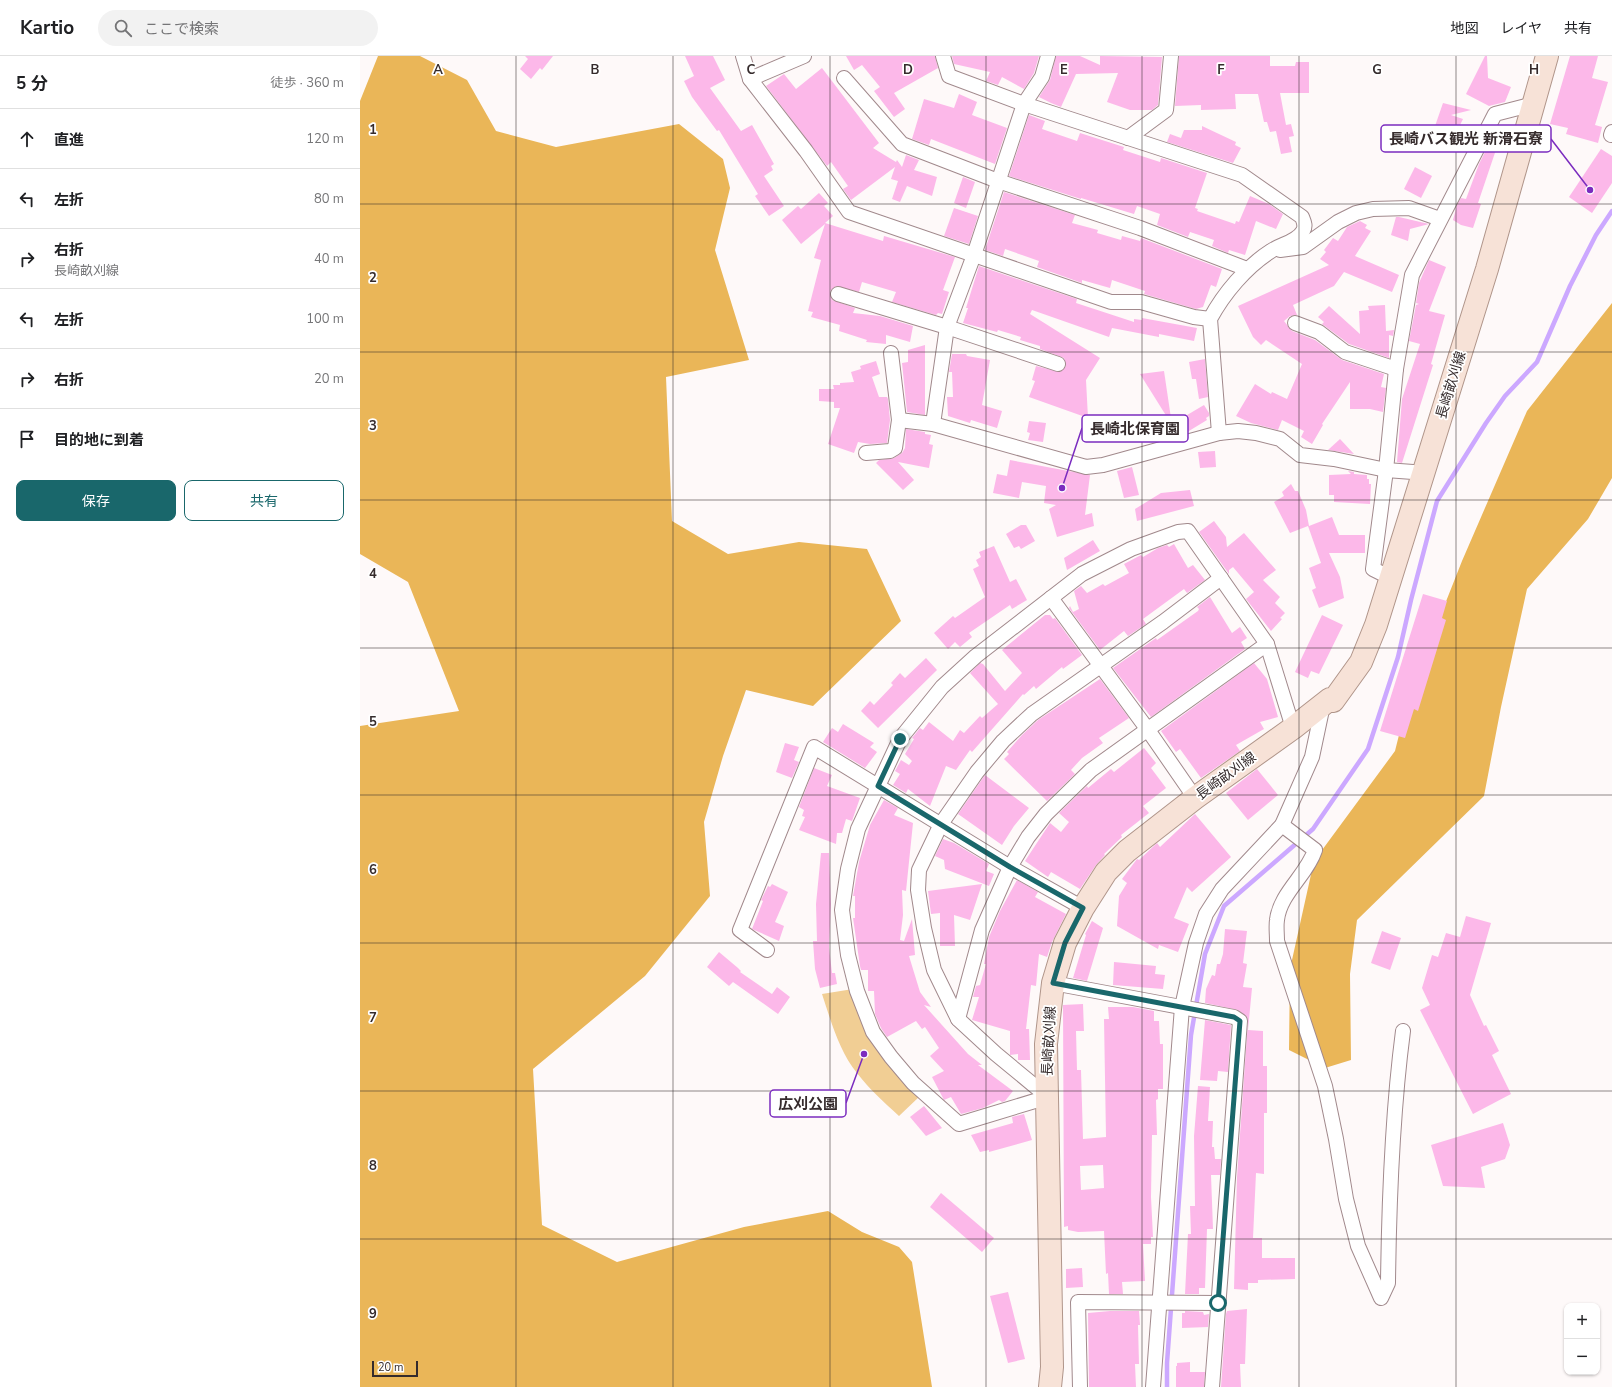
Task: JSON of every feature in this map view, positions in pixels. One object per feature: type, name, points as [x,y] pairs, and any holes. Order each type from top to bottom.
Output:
[{"type":"main road","name":"長崎畝刈線","points":[[1327,702],[1327,697],[1345,672],[1359,640],[1414,472],[1462,311],[1481,264],[1539,56]]},
{"type":"main road","name":"長崎畝刈線","points":[[1050,1387],[1052,1367],[1046,1044],[1053,983],[1065,943],[1083,908],[1106,872],[1127,851],[1195,798],[1327,702],[1333,701],[1361,662],[1376,625],[1488,269],[1547,56]]},
{"type":"street","points":[[743,56],[750,79],[806,151],[849,212],[1111,302],[1141,302],[1194,317],[1210,319]]},
{"type":"street","points":[[750,79],[804,56]]},
{"type":"street","points":[[943,56],[949,76],[1024,104],[1242,175],[1302,217],[1305,223],[1303,231],[1297,238],[1272,250],[1247,270],[1219,303],[1210,319],[1219,433]]},
{"type":"street","points":[[933,424],[947,328],[974,255],[1024,104],[1042,77],[1048,56]]},
{"type":"street","points":[[1128,138],[1166,110],[1171,56]]},
{"type":"street","points":[[844,78],[902,144],[998,181],[1140,228],[1247,270]]},
{"type":"street","points":[[1381,572],[1373,569],[1386,470],[1396,368],[1412,275],[1495,114],[1526,106]]},
{"type":"street","points":[[1272,250],[1303,247],[1338,222],[1356,213],[1373,209],[1409,208],[1440,219]]},
{"type":"street","points":[[838,294],[1058,364]]},
{"type":"street","points":[[1295,323],[1319,332],[1345,352],[1396,368]]},
{"type":"street","points":[[866,452],[890,451],[895,448],[899,420],[891,353]]},
{"type":"street","points":[[899,420],[933,424],[1086,467],[1103,465],[1219,433],[1238,431],[1256,433],[1280,439],[1300,455],[1386,470],[1414,472]]},
{"type":"street","points":[[1048,1097],[959,1124],[913,1083],[891,1057],[873,1032],[857,991],[848,955],[842,910],[848,869],[858,829],[900,739],[942,687],[976,656],[1082,574],[1131,548],[1178,532],[1188,531],[1267,644],[1293,728]]},
{"type":"street","points":[[1048,1097],[996,1054],[958,1019],[934,970],[924,928],[918,890],[919,870],[941,824],[977,772],[1003,741],[1032,714],[1163,622],[1221,578]]},
{"type":"street","points":[[1052,598],[1148,730],[1195,798]]},
{"type":"street","points":[[958,1019],[982,930],[1010,867],[1028,837],[1052,808],[1091,770],[1267,644]]},
{"type":"street","points":[[1153,1387],[1183,1007],[1196,943],[1206,914],[1222,889],[1282,825],[1312,758],[1327,702]]},
{"type":"street","points":[[766,950],[740,930],[814,747],[1010,867],[1083,908]]},
{"type":"street","points":[[1282,825],[1305,844],[1315,850],[1311,863],[1286,895],[1277,919],[1277,941],[1325,1086],[1346,1199],[1358,1246],[1380,1298],[1388,1283],[1391,1159],[1403,1031]]},
{"type":"street","points":[[1053,983],[1205,1011],[1234,1017],[1240,1021],[1212,1387]]},
{"type":"street","points":[[1080,1387],[1078,1302],[1218,1303]]},
{"type":"shaded area","points":[[378,56],[420,56],[467,80],[496,131],[556,147],[679,124],[723,159],[730,188],[715,250],[749,360],[666,377],[672,521],[728,554],[799,542],[867,549],[901,621],[813,706],[746,690],[723,756],[704,822],[710,896],[645,976],[533,1069],[542,1225],[617,1262],[744,1227],[828,1211],[862,1232],[899,1247],[912,1262],[932,1387],[360,1387],[360,726],[459,711],[408,582],[360,554],[360,101]]},
{"type":"shaded area","points":[[1612,303],[1612,478],[1588,519],[1527,589],[1501,707],[1484,796],[1357,920],[1350,974],[1351,1060],[1325,1068],[1289,1050],[1290,969],[1314,861],[1395,751],[1409,695],[1462,561],[1527,411]]},
{"type":"shaded area","points":[[853,989],[920,1096],[899,1116],[857,1073],[845,1055],[832,1025],[822,994]]},
{"type":"building","points":[[525,56],[553,56],[542,70],[540,68],[531,79],[520,69],[528,59]]},
{"type":"building","points":[[685,56],[713,56],[725,80],[710,88],[741,131],[752,125],[774,164],[771,166],[773,170],[764,176],[784,206],[769,216],[755,196],[758,194],[719,130],[717,131],[692,97],[684,81],[694,76]]},
{"type":"building","points":[[846,56],[935,56],[938,68],[894,93],[905,109],[894,117],[874,91],[880,87],[862,65],[854,70]]},
{"type":"building","points":[[952,56],[1039,56],[1034,73],[1024,89],[1002,77],[998,85],[986,81],[990,72],[954,64]]},
{"type":"building","points":[[1056,56],[1080,56],[1100,65],[1100,56],[1162,57],[1158,105],[1152,110],[1130,110],[1107,102],[1118,73],[1076,74],[1061,107],[1051,103],[1039,97],[1050,80]]},
{"type":"building","points":[[1179,56],[1270,56],[1270,66],[1295,66],[1296,62],[1309,62],[1309,93],[1280,93],[1286,125],[1291,124],[1294,136],[1289,137],[1292,152],[1281,154],[1276,131],[1270,132],[1267,122],[1264,122],[1258,94],[1235,94],[1236,109],[1201,110],[1201,105],[1175,106]]},
{"type":"building","points":[[1485,56],[1487,56],[1488,78],[1511,87],[1505,102],[1489,106],[1466,94]]},
{"type":"building","points":[[1570,56],[1598,56],[1592,78],[1608,82],[1595,125],[1602,127],[1598,143],[1566,134],[1568,128],[1550,124]]},
{"type":"building","points":[[822,68],[879,143],[873,148],[896,162],[897,160],[902,167],[906,155],[919,160],[914,170],[937,177],[932,196],[907,186],[900,202],[892,199],[898,181],[891,179],[895,167],[851,200],[843,189],[848,186],[831,162],[827,166],[766,86],[784,74],[796,89]]},
{"type":"building","points":[[959,94],[977,102],[972,115],[1007,128],[995,164],[931,139],[929,145],[912,139],[924,99],[954,108]]},
{"type":"building","points":[[1443,103],[1471,110],[1451,115],[1463,119],[1452,141],[1440,135],[1441,132],[1434,129]]},
{"type":"building","points":[[1029,115],[1045,121],[1042,129],[1077,141],[1080,133],[1124,147],[1123,150],[1160,162],[1161,158],[1207,173],[1195,208],[1198,209],[1197,211],[1235,224],[1236,221],[1239,222],[1250,196],[1269,204],[1283,214],[1276,229],[1256,221],[1245,255],[1229,250],[1228,253],[1212,246],[1214,240],[1190,232],[1188,237],[1157,225],[1160,214],[1137,206],[1134,214],[1009,176]]},
{"type":"building","points":[[1202,126],[1236,142],[1235,145],[1241,148],[1233,163],[1167,142],[1170,134],[1181,138],[1184,130],[1202,130]]},
{"type":"building","points":[[1496,130],[1502,132],[1478,203],[1481,204],[1473,228],[1461,225],[1453,220],[1457,205],[1461,198],[1466,199],[1479,164]]},
{"type":"building","points":[[1601,149],[1612,156],[1612,183],[1592,213],[1569,197]]},
{"type":"building","points":[[1415,167],[1432,176],[1421,198],[1404,189]]},
{"type":"building","points":[[963,177],[975,182],[966,208],[954,203]]},
{"type":"building","points":[[1004,192],[1075,215],[1072,223],[1098,230],[1097,233],[1121,240],[1122,236],[1140,241],[1141,238],[1222,269],[1216,287],[1211,285],[1203,307],[1196,309],[1144,294],[1145,291],[1112,280],[1110,288],[1082,280],[1082,283],[1037,267],[1039,261],[1005,249],[1003,256],[985,250]]},
{"type":"building","points":[[819,193],[828,203],[824,206],[833,216],[825,223],[883,241],[884,236],[955,257],[943,290],[949,292],[942,314],[938,313],[936,315],[892,302],[896,292],[862,282],[859,292],[836,286],[830,291],[832,300],[855,308],[853,313],[880,316],[913,326],[910,342],[886,335],[886,344],[866,342],[867,340],[839,331],[840,325],[811,317],[813,312],[808,311],[821,260],[814,258],[825,224],[801,244],[782,220],[798,206],[801,209]]},
{"type":"building","points":[[954,208],[978,216],[969,244],[944,236]]},
{"type":"building","points":[[1396,217],[1429,224],[1410,229],[1408,241],[1391,235]]},
{"type":"building","points":[[1360,221],[1367,225],[1365,228],[1371,231],[1355,256],[1399,275],[1392,292],[1344,272],[1334,286],[1293,305],[1297,315],[1290,316],[1284,321],[1292,331],[1315,340],[1342,360],[1384,374],[1381,387],[1386,388],[1383,412],[1370,409],[1350,409],[1350,382],[1322,424],[1323,425],[1312,444],[1301,437],[1304,431],[1282,420],[1278,430],[1251,423],[1236,416],[1255,384],[1271,394],[1272,392],[1287,399],[1302,364],[1266,340],[1261,345],[1253,337],[1238,306],[1329,265],[1320,259],[1326,252],[1324,250],[1333,238],[1338,241],[1347,227]]},
{"type":"building","points":[[1429,260],[1446,267],[1429,311],[1445,315],[1431,364],[1433,365],[1402,463],[1397,462],[1402,399],[1420,344],[1409,341],[1416,305],[1419,304],[1416,303],[1419,283]]},
{"type":"building","points":[[979,266],[1077,299],[1076,303],[1134,322],[1134,319],[1142,320],[1142,318],[1197,328],[1194,341],[1159,334],[1159,337],[1112,328],[1109,337],[1032,310],[1030,314],[1100,358],[1086,380],[1088,418],[1029,397],[1035,381],[1032,380],[1036,366],[1060,372],[1066,366],[1064,358],[1040,349],[1040,346],[1020,340],[1021,337],[998,330],[997,332],[963,323]]},
{"type":"building","points":[[1385,305],[1386,331],[1394,330],[1393,336],[1389,335],[1389,358],[1349,344],[1322,324],[1324,322],[1318,317],[1329,306],[1360,334],[1359,311],[1369,310],[1368,306]]},
{"type":"building","points":[[925,345],[925,415],[907,412],[902,363],[908,362],[908,350]]},
{"type":"building","points":[[952,354],[966,354],[967,356],[990,360],[982,405],[1002,411],[997,428],[971,420],[970,423],[948,416],[947,397],[953,397],[952,372],[949,372]]},
{"type":"building","points":[[1205,359],[1208,397],[1199,399],[1196,379],[1192,379],[1189,362]]},
{"type":"building","points":[[876,361],[880,374],[872,377],[879,397],[887,397],[888,399],[890,420],[887,443],[870,444],[858,442],[854,453],[828,444],[840,408],[834,408],[834,402],[819,401],[819,389],[834,389],[833,385],[854,382],[851,372],[861,369],[860,366]]},
{"type":"building","points":[[1164,371],[1172,425],[1140,374]]},
{"type":"building","points":[[1204,405],[1209,413],[1209,416],[1206,418],[1207,420],[1184,434],[1177,421]]},
{"type":"building","points":[[1029,421],[1046,423],[1043,442],[1028,440],[1030,433],[1027,432]]},
{"type":"building","points":[[906,429],[925,432],[925,434],[931,435],[929,444],[933,445],[929,468],[898,462],[914,480],[903,490],[876,463],[879,460],[894,458],[902,453],[905,448]]},
{"type":"building","points":[[1340,439],[1354,454],[1328,450]]},
{"type":"building","points":[[1215,451],[1216,467],[1200,468],[1198,452]]},
{"type":"building","points":[[1010,460],[1090,475],[1085,515],[1092,513],[1094,526],[1057,537],[1049,509],[1056,505],[1044,503],[1046,486],[1022,482],[1019,498],[993,493],[997,474],[1007,476]]},
{"type":"building","points":[[1132,467],[1139,495],[1124,498],[1117,471]]},
{"type":"building","points":[[1348,471],[1354,472],[1354,474],[1367,475],[1369,484],[1371,484],[1370,504],[1334,502],[1334,495],[1329,495],[1329,475],[1351,474]]},
{"type":"building","points":[[1291,484],[1295,491],[1298,491],[1306,510],[1309,526],[1332,517],[1339,535],[1365,535],[1365,553],[1329,553],[1340,577],[1344,598],[1319,608],[1312,590],[1316,588],[1309,568],[1321,563],[1308,526],[1290,533],[1274,502],[1284,496],[1282,492]]},
{"type":"building","points":[[1190,490],[1194,506],[1137,521],[1135,509],[1161,493]]},
{"type":"building","points":[[1214,521],[1226,537],[1227,547],[1244,533],[1276,570],[1263,580],[1280,597],[1275,603],[1285,613],[1280,618],[1282,619],[1271,631],[1246,599],[1254,592],[1233,567],[1229,570],[1229,574],[1199,532]]},
{"type":"building","points":[[1021,525],[1026,525],[1035,541],[1021,549],[1019,546],[1014,548],[1006,534]]},
{"type":"building","points":[[1093,540],[1100,551],[1067,570],[1064,558]]},
{"type":"building","points":[[1174,544],[1188,568],[1193,565],[1205,580],[1187,593],[1184,589],[1143,619],[1146,624],[1128,636],[1124,631],[1100,650],[1069,608],[1070,606],[1073,612],[1079,609],[1074,591],[1081,586],[1087,593],[1103,584],[1105,586],[1129,573],[1124,564],[1141,555],[1143,557],[1158,548],[1167,545],[1169,547]]},
{"type":"building","points":[[994,546],[1010,582],[1016,579],[1027,600],[1012,609],[1010,605],[969,633],[972,637],[960,647],[955,642],[948,649],[934,633],[953,616],[955,618],[985,597],[973,569],[979,566],[976,560],[981,557],[979,552]]},
{"type":"building","points":[[1423,594],[1447,601],[1442,618],[1446,620],[1418,711],[1414,709],[1405,738],[1380,731]]},
{"type":"building","points":[[1210,597],[1232,633],[1240,627],[1247,638],[1241,642],[1245,649],[1151,717],[1113,668],[1156,638],[1157,640],[1198,611],[1199,609],[1197,607]]},
{"type":"building","points":[[1045,615],[1050,615],[1053,619],[1055,618],[1082,655],[1063,669],[1062,667],[1036,689],[1034,686],[1024,695],[1023,694],[972,752],[970,750],[956,770],[946,766],[930,806],[908,789],[906,793],[893,785],[900,774],[895,771],[901,760],[909,765],[912,761],[905,754],[914,739],[912,738],[920,728],[923,730],[929,722],[953,741],[960,730],[964,733],[980,716],[982,718],[998,704],[970,673],[980,663],[983,664],[1005,691],[1022,673],[1002,650]]},
{"type":"building","points":[[1322,615],[1343,625],[1319,674],[1311,671],[1308,678],[1295,672]]},
{"type":"building","points":[[926,658],[937,670],[878,728],[861,711],[870,701],[874,705],[893,685],[891,683],[900,673],[905,678]]},
{"type":"building","points":[[1254,663],[1267,679],[1278,717],[1260,722],[1264,729],[1236,745],[1240,751],[1201,778],[1180,749],[1176,752],[1161,731]]},
{"type":"building","points":[[1100,679],[1129,718],[1099,738],[1103,743],[1082,758],[1071,770],[1075,774],[1047,801],[1004,759],[1009,754],[1007,752],[1038,720]]},
{"type":"building","points":[[843,724],[874,743],[870,747],[877,752],[865,768],[823,742],[832,728],[838,732]]},
{"type":"building","points":[[785,743],[799,747],[794,760],[799,762],[792,778],[776,772]]},
{"type":"building","points":[[1144,748],[1156,763],[1151,768],[1166,788],[1143,806],[1149,813],[1121,835],[1122,837],[1104,854],[1105,855],[1096,865],[1080,889],[1051,872],[1048,877],[1025,861],[1050,823],[1061,832],[1069,822],[1059,813],[1087,786],[1088,788],[1111,769],[1114,772]]},
{"type":"building","points":[[814,768],[832,775],[827,786],[860,798],[852,821],[846,819],[842,833],[837,833],[836,844],[799,830],[805,817],[802,816],[804,810],[799,807]]},
{"type":"building","points":[[1257,769],[1278,795],[1248,820],[1226,793]]},
{"type":"building","points":[[985,775],[1029,808],[1014,826],[1002,845],[958,814]]},
{"type":"building","points":[[884,800],[898,808],[894,815],[913,823],[906,891],[902,890],[903,915],[900,940],[904,941],[912,919],[915,955],[909,956],[920,992],[931,1007],[924,1005],[968,1054],[982,1065],[978,1065],[1013,1091],[1005,1101],[1002,1102],[999,1100],[983,1108],[961,1114],[951,1097],[944,1100],[932,1077],[944,1071],[930,1056],[939,1048],[925,1027],[922,1029],[916,1021],[887,1037],[875,1014],[874,991],[868,991],[868,970],[861,970],[860,966],[853,918],[855,918],[855,896],[853,896],[859,862],[870,825]]},
{"type":"building","points":[[1195,814],[1231,857],[1192,892],[1187,887],[1174,918],[1189,924],[1178,952],[1159,945],[1158,949],[1117,926],[1119,896],[1127,883],[1122,879],[1137,859],[1139,860],[1157,843],[1160,847]]},
{"type":"building","points":[[943,839],[954,843],[989,864],[986,871],[994,874],[989,886],[945,869],[944,860],[935,856]]},
{"type":"building","points":[[821,853],[829,853],[831,904],[829,947],[832,973],[835,973],[837,984],[820,988],[815,969],[813,941],[817,941],[816,904]]},
{"type":"building","points":[[1017,880],[1038,892],[1035,897],[1066,914],[1052,942],[1047,957],[1039,954],[1036,986],[1031,985],[1026,1029],[1029,1029],[1030,1060],[1018,1060],[1018,1054],[1010,1055],[1010,1031],[972,1020],[979,997],[973,997],[976,986],[980,985],[986,964],[984,964],[989,937],[1000,911]]},
{"type":"building","points":[[772,884],[788,892],[775,922],[784,926],[779,941],[752,929],[763,901],[761,900],[768,886],[770,887]]},
{"type":"building","points":[[982,884],[970,920],[954,915],[955,946],[940,946],[940,913],[931,914],[928,891]]},
{"type":"building","points":[[1466,916],[1491,923],[1470,995],[1484,1026],[1486,1025],[1499,1051],[1492,1055],[1511,1094],[1473,1114],[1420,1010],[1430,1005],[1422,988],[1432,955],[1438,957],[1446,933],[1460,937]]},
{"type":"building","points":[[1092,921],[1103,928],[1087,981],[1073,978],[1086,935],[1085,934]]},
{"type":"building","points":[[1225,929],[1247,931],[1243,963],[1247,964],[1243,987],[1252,988],[1248,1030],[1263,1031],[1263,1066],[1267,1066],[1267,1113],[1264,1113],[1264,1174],[1256,1173],[1253,1238],[1262,1238],[1262,1258],[1295,1258],[1295,1279],[1258,1280],[1258,1283],[1248,1283],[1248,1290],[1234,1289],[1237,1177],[1248,1021],[1247,1017],[1238,1010],[1205,1003],[1206,989],[1212,975],[1215,976],[1217,964],[1220,964],[1223,954]]},
{"type":"building","points":[[1382,931],[1401,938],[1390,970],[1371,963]]},
{"type":"building","points":[[719,952],[738,968],[741,971],[740,972],[772,994],[777,987],[790,997],[778,1014],[733,982],[729,986],[707,967]]},
{"type":"building","points":[[1114,962],[1156,966],[1155,974],[1165,975],[1163,989],[1113,985]]},
{"type":"building","points":[[1083,1004],[1084,1031],[1076,1031],[1077,1070],[1081,1070],[1083,1139],[1106,1137],[1104,1019],[1109,1019],[1108,1007],[1133,1007],[1154,1011],[1154,1021],[1159,1021],[1160,1044],[1163,1044],[1163,1089],[1158,1089],[1158,1099],[1156,1100],[1157,1135],[1152,1135],[1151,1197],[1153,1237],[1151,1237],[1151,1244],[1143,1244],[1145,1281],[1122,1282],[1123,1294],[1109,1294],[1108,1273],[1106,1274],[1104,1231],[1078,1232],[1068,1230],[1068,1226],[1064,1227],[1063,1005]],"holes":[[[1103,1165],[1104,1188],[1081,1190],[1080,1166]]]},
{"type":"building","points":[[1205,1020],[1231,1025],[1228,1072],[1218,1071],[1217,1081],[1200,1080]]},
{"type":"building","points":[[1198,1086],[1210,1087],[1208,1121],[1213,1121],[1212,1147],[1214,1147],[1215,1159],[1221,1159],[1220,1175],[1211,1175],[1213,1229],[1207,1229],[1205,1288],[1199,1288],[1199,1294],[1185,1294],[1188,1234],[1191,1234],[1190,1206],[1195,1206],[1194,1136]]},
{"type":"building","points":[[924,1106],[942,1128],[926,1136],[910,1117]]},
{"type":"building","points":[[1024,1114],[1032,1140],[989,1152],[989,1150],[980,1152],[971,1135],[1013,1123],[1012,1117]]},
{"type":"building","points":[[1503,1123],[1510,1145],[1505,1159],[1481,1167],[1485,1188],[1443,1186],[1431,1145]]},
{"type":"building","points":[[941,1193],[994,1238],[982,1252],[930,1207]]},
{"type":"building","points":[[1082,1268],[1083,1287],[1066,1288],[1066,1269]]},
{"type":"building","points":[[1008,1292],[1025,1359],[1008,1363],[990,1296]]},
{"type":"building","points":[[1247,1309],[1245,1364],[1240,1364],[1241,1387],[1221,1387],[1227,1311]]},
{"type":"building","points":[[1139,1311],[1139,1364],[1135,1364],[1136,1387],[1089,1387],[1088,1313]]},
{"type":"building","points":[[1185,1311],[1203,1312],[1204,1315],[1209,1314],[1208,1327],[1182,1328],[1182,1313],[1185,1313]]},
{"type":"building","points":[[1190,1362],[1190,1372],[1205,1372],[1204,1387],[1176,1387],[1177,1363]]},
{"type":"waterway","points":[[1167,1387],[1167,1363],[1191,1035],[1205,954],[1224,906],[1313,829],[1368,749],[1398,657],[1411,600],[1437,501],[1486,423],[1505,396],[1537,362],[1570,286],[1596,235],[1612,211]]},
{"type":"place","name":"長崎バス観光 新滑石寮","points":[[1590,190]]},
{"type":"place","name":"長崎北保育園","points":[[1062,488]]},
{"type":"place","name":"広刈公園","points":[[864,1054]]},
{"type":"route","points":[[900,739],[878,786],[1010,867],[1083,908],[1065,943],[1053,983],[1234,1017],[1240,1021],[1218,1303]]}]
